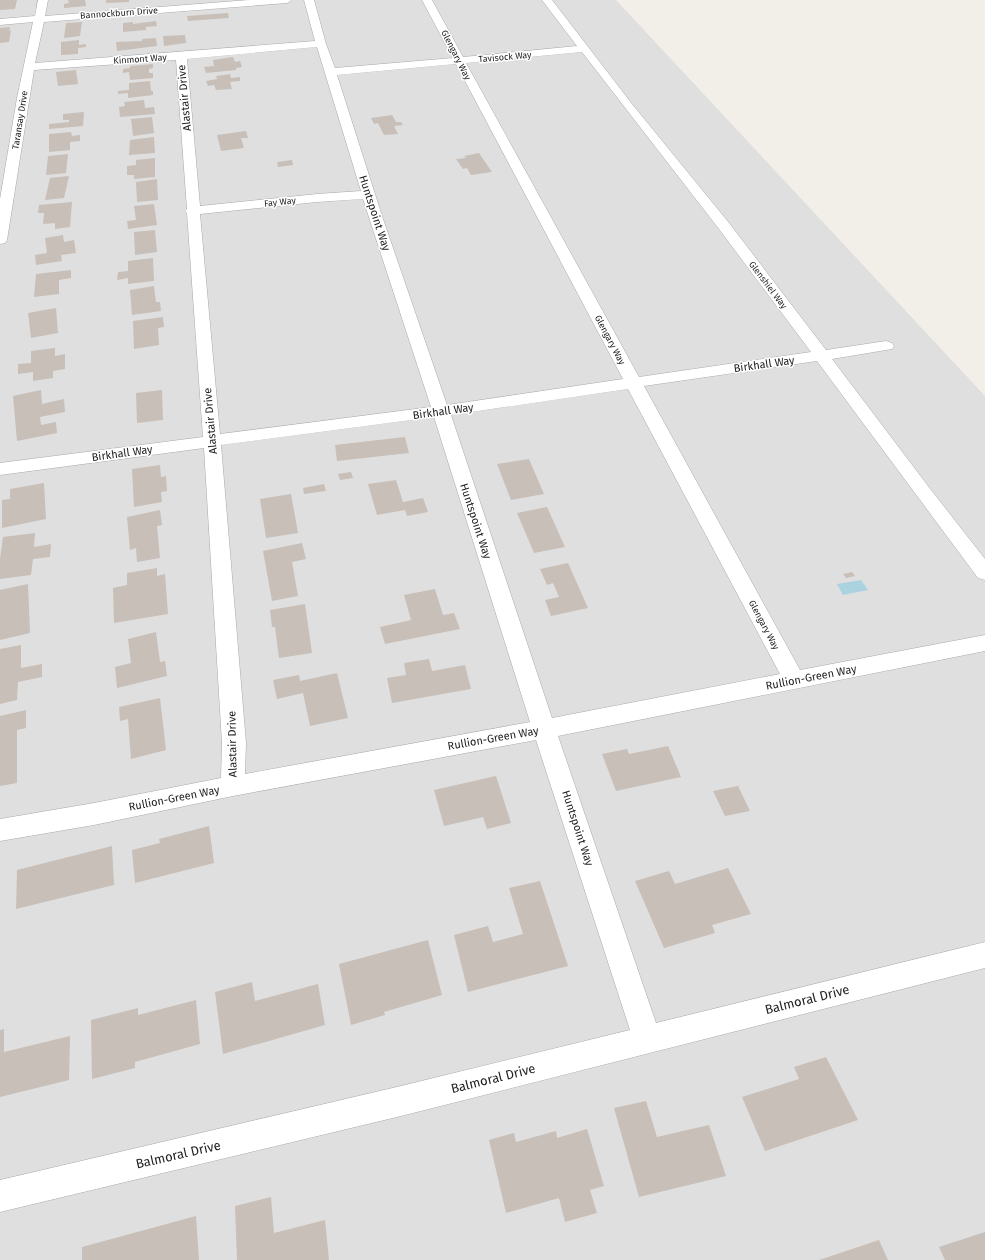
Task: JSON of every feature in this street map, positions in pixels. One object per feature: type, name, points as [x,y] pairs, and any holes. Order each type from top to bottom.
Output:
[{"type":"street","name":"Taransay Drive","points":[[0,240],[23,98],[43,0]]},
{"type":"street","name":"Bannockburn Drive","points":[[0,22],[287,0]]},
{"type":"street","name":"Huntspoint Way","points":[[309,0],[321,44],[331,72],[368,195],[441,411],[544,729],[648,1040]]},
{"type":"street","name":"Glengary Way","points":[[427,0],[794,680]]},
{"type":"street","name":"Glenshiel Way","points":[[548,0],[584,49],[724,226],[985,573]]},
{"type":"street","name":"Kinmont Way","points":[[30,67],[321,44]]},
{"type":"street","name":"Tavisock Way","points":[[331,72],[584,49]]},
{"type":"street","name":"Alastair Drive","points":[[181,56],[192,211],[212,441],[234,743],[233,786]]},
{"type":"street","name":"Fay Way","points":[[192,211],[317,198],[368,195]]},
{"type":"street","name":"Birkhall Way","points":[[0,469],[441,411],[886,346]]},
{"type":"street","name":"Rullion-Green Way","points":[[0,830],[94,814],[233,786],[544,729],[985,643]]},
{"type":"street","name":"Balmoral Drive","points":[[0,1196],[401,1101],[985,955]]},
{"type":"shaded area","points":[[0,0],[616,0],[985,396],[985,1260],[0,1260]]},
{"type":"water","points":[[861,580],[868,590],[843,595],[837,584]]},
{"type":"building","points":[[0,0],[17,0],[15,9],[0,10]]},
{"type":"building","points":[[68,0],[85,0],[86,6],[64,8],[64,4],[69,3]]},
{"type":"building","points":[[106,0],[129,0],[129,2],[106,3]]},
{"type":"building","points":[[228,13],[229,18],[188,21],[187,16]]},
{"type":"building","points":[[156,21],[157,26],[146,27],[146,30],[123,32],[123,23],[133,22],[133,24]]},
{"type":"building","points":[[82,22],[80,36],[64,38],[66,23]]},
{"type":"building","points":[[10,27],[9,42],[0,43],[0,28]]},
{"type":"building","points":[[185,35],[186,43],[164,46],[163,36]]},
{"type":"building","points":[[156,38],[157,46],[117,51],[116,42],[142,41],[142,39]]},
{"type":"building","points":[[79,40],[79,45],[86,44],[86,47],[78,48],[78,54],[61,55],[61,42]]},
{"type":"building","points":[[233,57],[235,62],[240,61],[242,67],[236,68],[236,70],[206,73],[204,67],[214,66],[213,60]]},
{"type":"building","points":[[153,64],[153,68],[149,69],[149,73],[153,73],[153,78],[130,80],[129,72],[123,73],[123,69],[130,68],[130,66]]},
{"type":"building","points":[[76,70],[78,84],[58,86],[56,72]]},
{"type":"building","points":[[230,74],[231,78],[240,77],[240,81],[230,82],[232,89],[216,90],[214,85],[208,86],[206,81],[217,79],[216,76]]},
{"type":"building","points":[[150,81],[153,95],[128,98],[128,93],[118,94],[118,91],[129,90],[129,83]]},
{"type":"building","points":[[144,100],[145,108],[154,107],[155,114],[120,117],[119,107],[125,106],[124,102]]},
{"type":"building","points":[[84,112],[83,126],[49,129],[49,124],[69,122],[69,120],[63,120],[63,114]]},
{"type":"building","points":[[392,115],[396,122],[401,122],[403,125],[394,126],[398,134],[384,135],[378,123],[374,124],[371,118]]},
{"type":"building","points":[[152,117],[154,133],[133,136],[131,119]]},
{"type":"building","points":[[246,131],[248,138],[241,138],[244,148],[221,151],[217,135]]},
{"type":"building","points":[[71,132],[72,136],[80,135],[80,141],[70,142],[70,150],[49,152],[49,134]]},
{"type":"building","points":[[154,137],[155,153],[129,155],[130,140]]},
{"type":"building","points":[[479,153],[492,172],[471,175],[467,168],[463,169],[456,159],[466,158],[464,156]]},
{"type":"building","points":[[68,154],[66,173],[46,175],[48,156]]},
{"type":"building","points":[[155,158],[155,177],[134,179],[134,175],[127,175],[127,166],[136,165],[136,160]]},
{"type":"building","points":[[292,160],[293,165],[278,167],[277,162]]},
{"type":"building","points":[[69,176],[64,198],[45,200],[50,178]]},
{"type":"building","points":[[157,179],[158,200],[137,202],[136,182]]},
{"type":"building","points":[[72,202],[70,227],[55,229],[55,223],[43,224],[44,213],[38,213],[39,205]]},
{"type":"building","points":[[154,204],[157,225],[128,229],[127,221],[136,220],[134,206]]},
{"type":"building","points":[[155,230],[157,252],[135,255],[134,232]]},
{"type":"building","points":[[63,235],[64,242],[74,240],[76,253],[61,255],[62,261],[36,265],[35,255],[47,253],[45,238]]},
{"type":"building","points":[[153,258],[154,281],[128,284],[128,278],[117,280],[118,272],[128,271],[128,261]]},
{"type":"building","points":[[71,270],[71,278],[59,280],[59,294],[34,297],[36,274]]},
{"type":"building","points":[[154,286],[156,302],[160,302],[161,311],[132,315],[130,290]]},
{"type":"building","points":[[56,308],[58,333],[31,338],[28,313]]},
{"type":"building","points":[[163,317],[164,327],[158,328],[159,345],[134,349],[133,321]]},
{"type":"building","points":[[55,348],[55,356],[65,354],[65,369],[53,371],[53,378],[33,381],[33,372],[18,374],[18,364],[31,363],[31,351]]},
{"type":"building","points":[[41,390],[42,404],[64,399],[65,412],[40,417],[41,425],[56,422],[57,433],[17,441],[13,396]]},
{"type":"building","points":[[162,390],[163,420],[137,423],[136,393]]},
{"type":"building","points":[[405,437],[409,453],[337,461],[335,445]]},
{"type":"building","points":[[529,459],[544,494],[511,500],[497,464]]},
{"type":"building","points":[[160,465],[161,477],[166,476],[167,491],[161,492],[162,502],[134,507],[132,469]]},
{"type":"building","points":[[351,472],[353,478],[340,480],[338,474]]},
{"type":"building","points":[[396,480],[403,502],[423,498],[428,512],[407,516],[405,510],[377,515],[368,484]]},
{"type":"building","points":[[44,483],[46,519],[2,528],[2,500],[10,499],[10,489]]},
{"type":"building","points":[[324,484],[326,491],[304,494],[303,488]]},
{"type":"building","points":[[291,494],[298,533],[266,538],[260,499]]},
{"type":"building","points":[[547,507],[565,547],[534,553],[517,513]]},
{"type":"building","points":[[160,510],[162,525],[157,526],[160,558],[137,562],[136,548],[130,550],[127,517]]},
{"type":"building","points":[[35,533],[34,547],[51,544],[50,557],[33,559],[31,575],[0,579],[0,559],[3,537]]},
{"type":"building","points":[[302,543],[306,559],[292,562],[298,596],[272,601],[263,551]]},
{"type":"building","points":[[568,563],[588,608],[551,616],[545,600],[559,597],[553,583],[547,585],[540,569]]},
{"type":"building","points":[[157,568],[157,576],[165,574],[168,614],[114,623],[113,588],[127,585],[127,573]]},
{"type":"building","points":[[852,572],[855,576],[846,578],[843,574]]},
{"type":"building","points":[[28,584],[30,633],[0,640],[0,590]]},
{"type":"building","points":[[435,589],[443,615],[454,613],[460,629],[385,644],[380,627],[411,620],[404,595]]},
{"type":"building","points":[[305,604],[312,653],[279,658],[275,627],[272,627],[270,610]]},
{"type":"building","points":[[156,632],[160,662],[165,661],[167,676],[117,688],[115,667],[131,663],[128,639]]},
{"type":"building","points":[[21,645],[21,668],[42,664],[42,677],[18,682],[17,700],[0,704],[0,649]]},
{"type":"building","points":[[429,659],[432,671],[465,665],[471,689],[392,703],[387,678],[406,675],[404,663]]},
{"type":"building","points":[[337,673],[348,718],[310,726],[303,693],[277,699],[273,680],[299,675],[300,681]]},
{"type":"building","points":[[160,698],[166,750],[131,759],[128,719],[120,721],[119,707]]},
{"type":"building","points":[[26,710],[26,728],[17,730],[17,783],[0,786],[0,716]]},
{"type":"building","points":[[668,746],[681,777],[616,791],[602,754],[627,749],[629,754]]},
{"type":"building","points":[[496,776],[511,823],[487,829],[483,817],[444,826],[434,790]]},
{"type":"building","points":[[738,786],[750,811],[725,816],[713,791]]},
{"type":"building","points":[[209,826],[214,863],[135,883],[132,850],[160,843],[159,839]]},
{"type":"building","points":[[112,846],[114,885],[16,909],[17,870]]},
{"type":"building","points":[[728,868],[751,914],[712,925],[715,933],[664,948],[635,881],[669,871],[675,884]]},
{"type":"building","points":[[540,881],[568,966],[468,992],[454,935],[488,926],[493,942],[523,934],[509,888]]},
{"type":"building","points":[[428,940],[442,995],[384,1012],[385,1015],[351,1025],[339,964]]},
{"type":"building","points":[[252,982],[255,1001],[318,984],[325,1025],[223,1054],[215,992]]},
{"type":"building","points":[[196,1000],[200,1044],[135,1062],[135,1068],[92,1079],[91,1020],[138,1008],[138,1015]]},
{"type":"building","points":[[4,1029],[4,1052],[70,1036],[69,1080],[0,1097],[0,1030]]},
{"type":"building","points":[[826,1057],[858,1120],[765,1151],[742,1097],[799,1079],[794,1067]]},
{"type":"building","points":[[646,1101],[657,1137],[709,1125],[726,1176],[639,1197],[614,1108]]},
{"type":"building","points":[[587,1129],[604,1186],[590,1190],[597,1213],[565,1222],[559,1198],[506,1213],[489,1140],[514,1133],[516,1142],[556,1131],[557,1138]]},
{"type":"building","points":[[271,1197],[274,1233],[325,1220],[329,1260],[237,1260],[235,1206]]},
{"type":"building","points":[[196,1216],[199,1260],[82,1260],[82,1247]]},
{"type":"building","points":[[985,1232],[985,1260],[945,1260],[939,1247]]},
{"type":"building","points":[[879,1240],[888,1260],[819,1260]]}]
